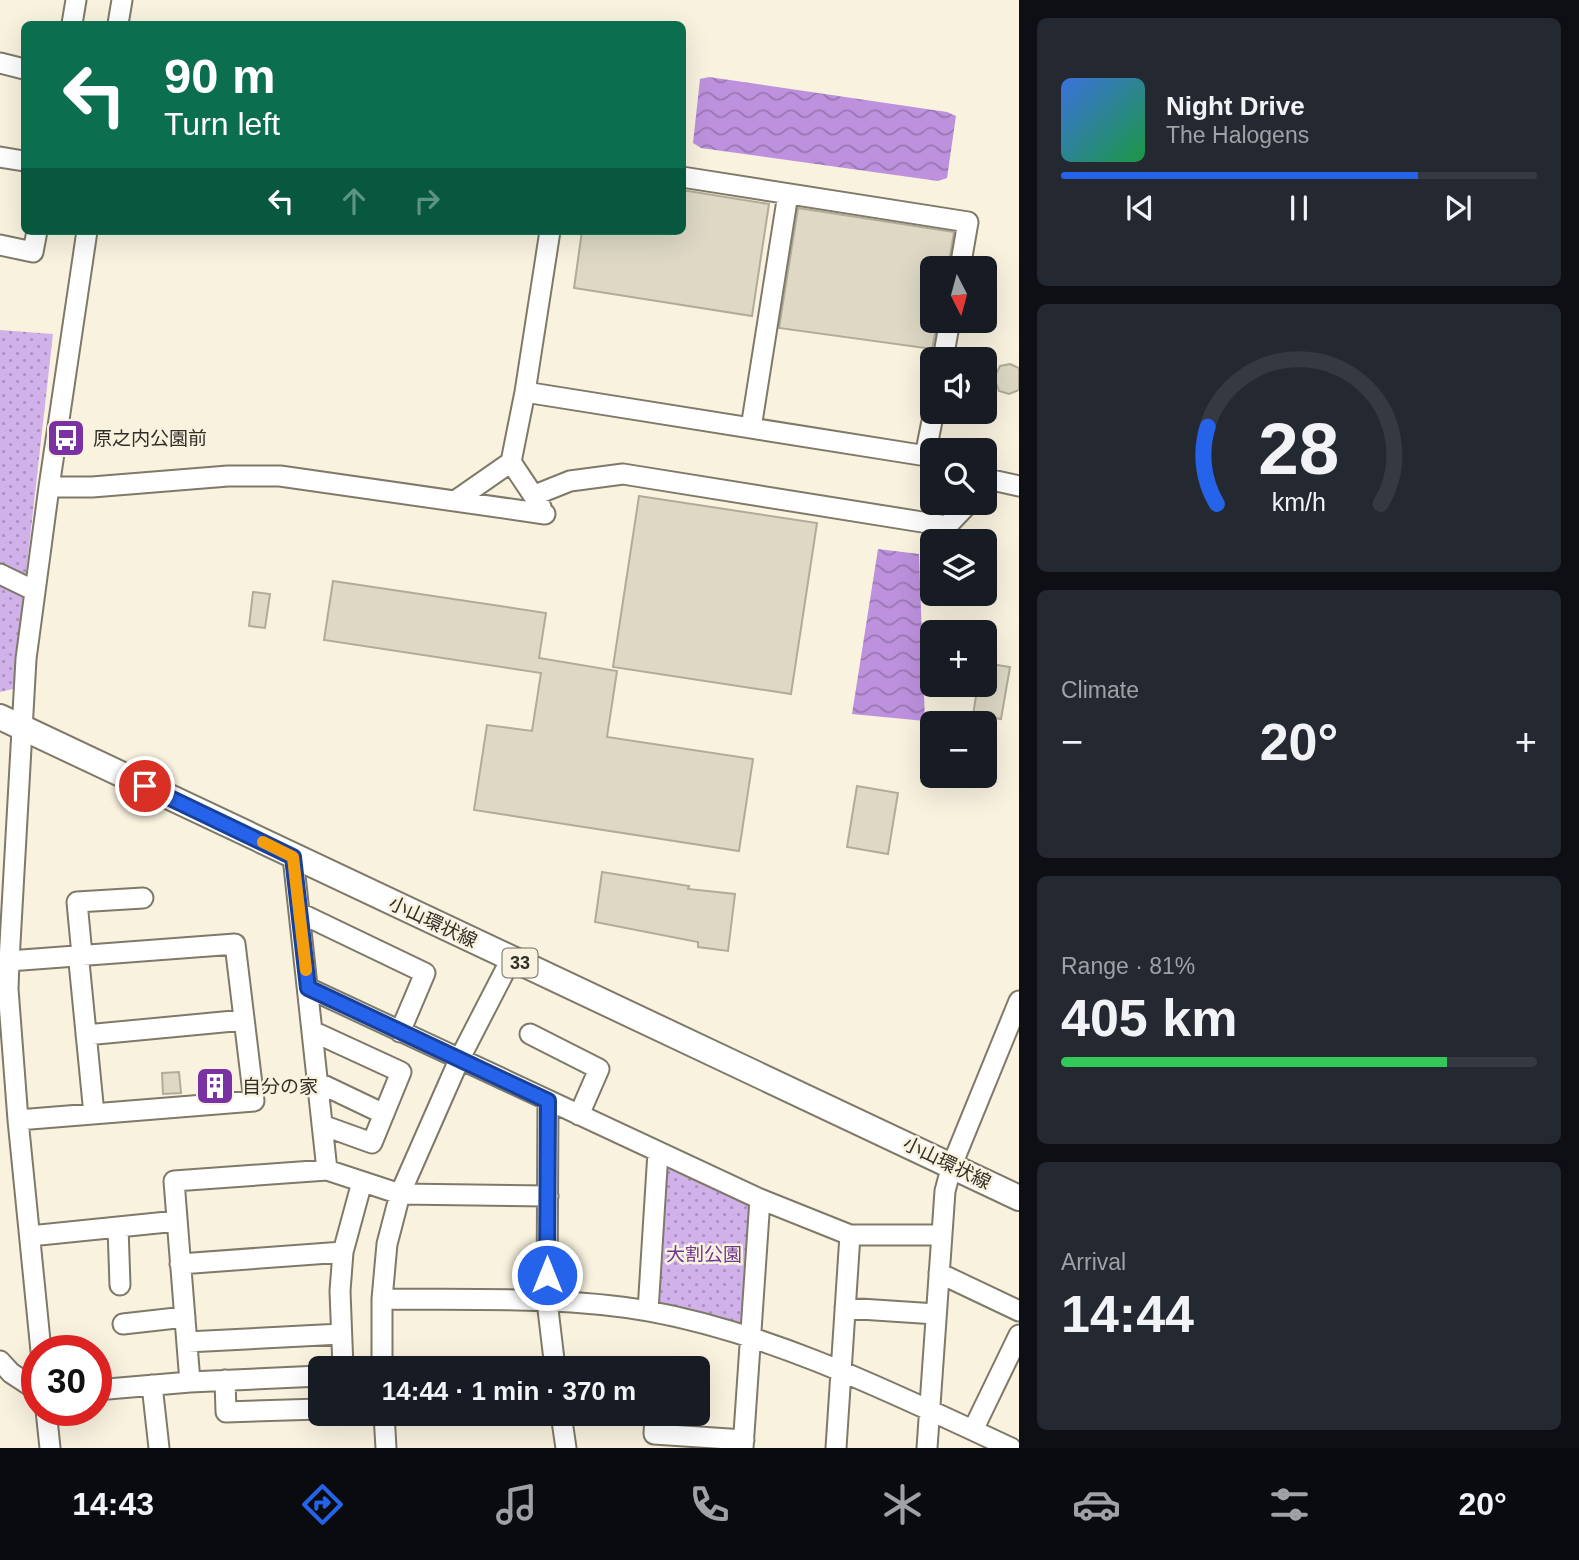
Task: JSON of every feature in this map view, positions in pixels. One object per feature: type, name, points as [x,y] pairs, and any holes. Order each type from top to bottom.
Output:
[{"type":"main road","name":"小山環状線","points":[[11,722],[1019,1198]]},
{"type":"street","points":[[72,21],[76,0]]},
{"type":"street","points":[[118,21],[122,0]]},
{"type":"street","points":[[0,63],[21,68]]},
{"type":"street","points":[[0,157],[21,160]]},
{"type":"street","points":[[686,178],[968,222],[962,256]]},
{"type":"street","points":[[751,428],[788,194]]},
{"type":"street","points":[[0,245],[33,252],[36,235]]},
{"type":"street","points":[[39,1335],[8,989],[11,722],[35,591],[87,235]]},
{"type":"street","points":[[455,501],[511,462],[525,392],[549,235]]},
{"type":"street","points":[[525,392],[920,455]]},
{"type":"street","points":[[49,487],[92,487],[228,475],[280,475],[545,514],[511,462]]},
{"type":"street","points":[[535,495],[570,481],[623,474],[947,526],[958,515]]},
{"type":"street","points":[[997,483],[1019,486]]},
{"type":"street","points":[[0,574],[35,591]]},
{"type":"street","points":[[293,857],[327,1170]]},
{"type":"street","points":[[94,1114],[79,962],[82,955],[77,902],[143,898]]},
{"type":"street","points":[[300,913],[425,973],[400,1032]]},
{"type":"street","points":[[9,961],[235,944],[254,1101],[18,1120]]},
{"type":"street","points":[[382,1356],[382,1299],[387,1244],[400,1194],[459,1060],[511,958]]},
{"type":"street","points":[[308,988],[658,1152],[850,1236],[941,1235]]},
{"type":"street","points":[[927,1448],[945,1191],[952,1165],[1019,1001]]},
{"type":"street","points":[[86,1035],[244,1020]]},
{"type":"street","points":[[312,1031],[401,1072],[372,1143],[322,1125]]},
{"type":"street","points":[[530,1034],[599,1069],[579,1115]]},
{"type":"street","points":[[317,1082],[384,1114]]},
{"type":"street","points":[[548,1101],[547,1301],[554,1356]]},
{"type":"street","points":[[648,1311],[658,1152]]},
{"type":"street","points":[[190,1382],[174,1181],[327,1170],[400,1194],[548,1196]]},
{"type":"street","points":[[342,1356],[343,1252],[362,1182]]},
{"type":"street","points":[[654,1426],[654,1434],[743,1444],[761,1199]]},
{"type":"street","points":[[30,1236],[177,1221]]},
{"type":"street","points":[[118,1227],[120,1285]]},
{"type":"street","points":[[836,1448],[850,1236]]},
{"type":"street","points":[[180,1264],[343,1252]]},
{"type":"street","points":[[939,1273],[1019,1311]]},
{"type":"street","points":[[382,1299],[547,1301],[648,1311],[750,1338],[841,1371],[1011,1448]]},
{"type":"street","points":[[845,1308],[936,1314]]},
{"type":"street","points":[[123,1324],[185,1317]]},
{"type":"street","points":[[187,1342],[341,1334]]},
{"type":"street","points":[[973,1430],[1019,1335]]},
{"type":"street","points":[[0,1362],[21,1380]]},
{"type":"street","points":[[112,1389],[308,1377]]},
{"type":"street","points":[[225,1380],[226,1412],[308,1409]]},
{"type":"street","points":[[152,1385],[159,1448]]},
{"type":"street","points":[[48,1426],[50,1448]]},
{"type":"street","points":[[385,1426],[386,1448]]},
{"type":"street","points":[[562,1426],[565,1448]]},
{"type":"green space","points":[[0,330],[53,334],[13,689],[0,692]]},
{"type":"green space","name":"大割公園","points":[[661,1157],[758,1200],[747,1334],[652,1308]]},
{"type":"water","points":[[709,77],[947,112],[956,116],[947,178],[938,181],[701,148],[693,143],[700,79]]},
{"type":"water","points":[[878,549],[919,554],[920,697],[924,697],[925,711],[920,711],[920,721],[852,714]]},
{"type":"building","points":[[686,191],[769,204],[752,316],[574,288],[581,235],[686,235]]},
{"type":"building","points":[[798,208],[954,232],[950,256],[920,256],[920,333],[935,333],[932,347],[779,328]]},
{"type":"building","points":[[1010,364],[1019,368],[1019,390],[1009,394],[999,391],[997,372],[1000,366]]},
{"type":"building","points":[[639,496],[817,523],[791,694],[613,667]]},
{"type":"building","points":[[333,581],[546,613],[539,658],[617,671],[607,737],[753,759],[739,851],[474,810],[487,725],[532,731],[541,673],[324,640]]},
{"type":"building","points":[[253,592],[270,594],[265,628],[249,626]]},
{"type":"building","points":[[997,665],[1010,667],[1001,719],[997,718],[997,711],[974,711],[976,697],[997,697]]},
{"type":"building","points":[[857,786],[898,793],[888,854],[847,847]]},
{"type":"building","points":[[602,872],[689,886],[688,889],[735,894],[728,951],[698,947],[698,942],[595,922]]},
{"type":"building","points":[[179,1072],[181,1093],[163,1094],[162,1073]]},
{"type":"building","name":"自分の家","points":[[224,1076],[225,1091],[206,1093],[205,1078]]},
{"type":"slow traffic","points":[[263,842],[293,857],[306,970]]},
{"type":"place","name":"原之内公園前","points":[[66,438]]},
{"type":"place","name":"自分の家","points":[[215,1086]]},
{"type":"route","points":[[145,786],[293,857],[308,988],[548,1101],[547,1275]]}]
